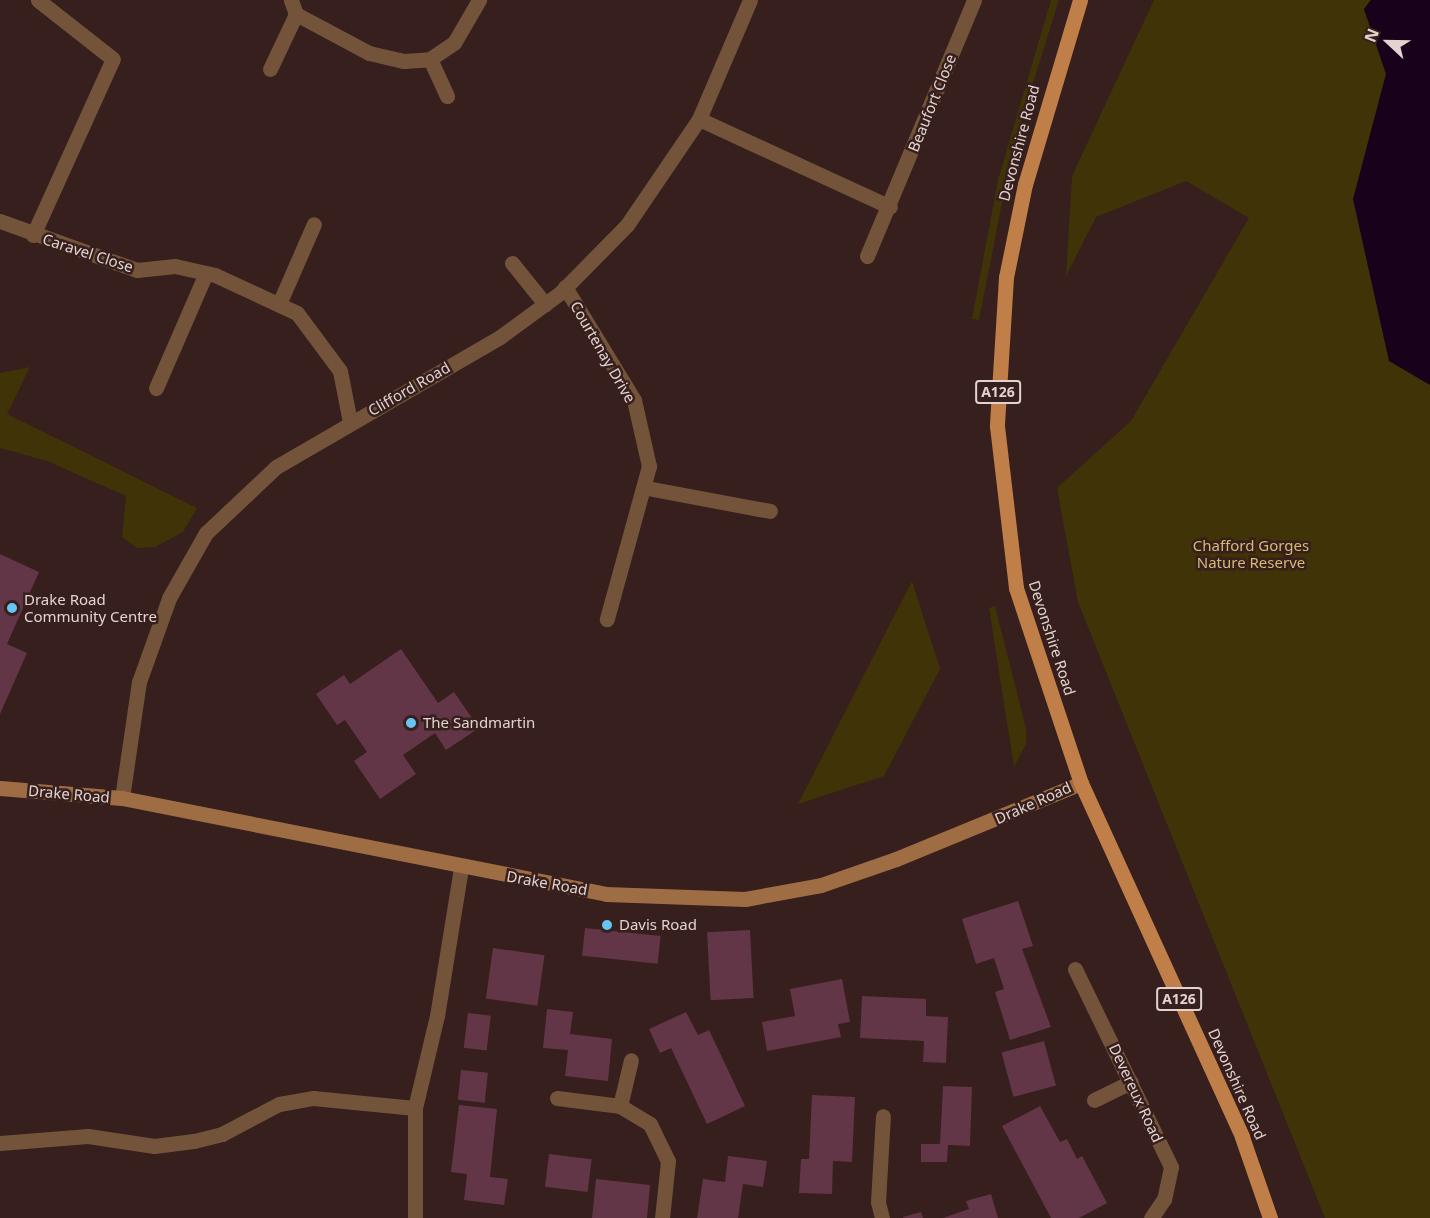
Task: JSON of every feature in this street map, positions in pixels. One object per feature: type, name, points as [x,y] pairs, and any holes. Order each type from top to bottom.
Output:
[{"type":"main road","name":"Devonshire Road","points":[[1080,0],[1025,184],[1006,277],[997,426],[1016,588],[1081,783],[1242,1137],[1270,1218]]},
{"type":"street","name":"Caravel Close","points":[[33,235],[113,59],[38,0]]},
{"type":"street","points":[[270,69],[293,7],[369,53],[404,60],[430,59],[454,43],[479,0]]},
{"type":"street","name":"Clifford Road","points":[[122,798],[139,682],[169,598],[206,533],[276,467],[500,337],[565,287],[627,225],[699,119],[750,0]]},
{"type":"street","name":"Beaufort Close","points":[[867,256],[890,207],[974,0]]},
{"type":"street","points":[[430,59],[447,96]]},
{"type":"street","points":[[699,119],[890,207]]},
{"type":"street","name":"Caravel Close","points":[[0,221],[33,235],[137,270],[176,266],[206,273],[297,313],[340,371],[350,422]]},
{"type":"street","points":[[279,304],[314,224]]},
{"type":"street","points":[[512,262],[545,304]]},
{"type":"street","points":[[156,388],[206,273]]},
{"type":"street","name":"Courtenay Drive","points":[[565,287],[634,400],[649,466],[647,488],[607,619]]},
{"type":"street","points":[[647,488],[770,512]]},
{"type":"street","name":"Drake Road","points":[[0,788],[122,798],[461,868],[606,894],[745,899],[821,885],[896,859],[1081,783]]},
{"type":"street","points":[[416,1218],[415,1108],[437,1016],[461,868]]},
{"type":"street","name":"Devereux Road","points":[[1075,969],[1171,1167],[1164,1199],[1151,1218]]},
{"type":"street","points":[[620,1107],[631,1060]]},
{"type":"street","points":[[1094,1100],[1131,1082]]},
{"type":"street","points":[[0,1143],[88,1136],[154,1146],[194,1141],[222,1134],[279,1104],[313,1098],[415,1108]]},
{"type":"street","points":[[557,1098],[620,1107],[650,1124],[668,1161],[662,1218]]},
{"type":"street","points":[[882,1218],[878,1202],[883,1116]]},
{"type":"green space","points":[[1051,0],[1059,0],[1013,147],[979,320],[972,319],[998,180]]},
{"type":"green space","name":"Chafford Gorges Nature Reserve","points":[[1154,0],[1371,0],[1364,9],[1386,73],[1376,118],[1389,360],[1430,385],[1430,1218],[1325,1218],[1078,602],[1057,488],[1131,421],[1249,218],[1186,181],[1096,217],[1066,276],[1072,176]]},
{"type":"green space","points":[[30,367],[7,414],[197,508],[183,532],[155,547],[137,548],[122,537],[126,496],[47,461],[0,448],[0,373]]},
{"type":"green space","points":[[912,581],[940,669],[884,776],[798,804]]},
{"type":"green space","points":[[995,606],[1026,728],[1026,744],[1014,767],[989,608]]},
{"type":"shaded area","points":[[1371,0],[1430,0],[1430,385],[1389,361],[1353,199],[1386,74],[1364,9]]},
{"type":"building","name":"Drake Road Community Centre","points":[[0,554],[39,572],[7,644],[27,653],[0,714]]},
{"type":"building","name":"The Sandmartin","points":[[401,649],[438,703],[454,692],[479,728],[446,750],[435,733],[403,755],[416,774],[380,799],[354,761],[367,752],[345,720],[337,725],[316,694],[344,675],[350,684]]},
{"type":"building","points":[[1018,901],[1033,946],[1022,949],[1051,1027],[1010,1040],[995,992],[1004,989],[994,958],[976,964],[962,919]]},
{"type":"building","points":[[585,928],[661,936],[658,964],[582,956]]},
{"type":"building","points":[[750,930],[754,998],[711,1000],[707,932]]},
{"type":"building","points":[[493,948],[544,955],[537,1006],[486,999]]},
{"type":"building","points":[[842,979],[850,1022],[838,1024],[841,1037],[767,1051],[762,1022],[795,1016],[790,989]]},
{"type":"building","points":[[862,996],[926,999],[926,1016],[948,1017],[946,1063],[923,1062],[924,1041],[860,1038]]},
{"type":"building","points":[[547,1009],[573,1012],[570,1034],[612,1039],[608,1081],[565,1076],[568,1050],[543,1048]]},
{"type":"building","points":[[686,1012],[698,1035],[709,1030],[745,1106],[707,1124],[671,1048],[660,1053],[649,1029]]},
{"type":"building","points":[[468,1013],[491,1016],[487,1051],[464,1048]]},
{"type":"building","points":[[1044,1041],[1056,1085],[1013,1097],[1001,1052]]},
{"type":"building","points":[[461,1070],[488,1073],[485,1103],[458,1100]]},
{"type":"building","points":[[943,1086],[972,1087],[970,1146],[948,1145],[947,1162],[921,1162],[921,1144],[940,1144]]},
{"type":"building","points":[[812,1095],[855,1097],[852,1162],[833,1161],[832,1194],[799,1193],[801,1159],[809,1159]]},
{"type":"building","points":[[459,1105],[497,1109],[490,1177],[508,1179],[504,1205],[464,1200],[467,1174],[451,1172]]},
{"type":"building","points":[[1040,1106],[1060,1142],[1067,1139],[1077,1159],[1082,1156],[1107,1203],[1079,1218],[1051,1218],[1002,1126]]},
{"type":"building","points":[[549,1154],[592,1159],[588,1192],[545,1187]]},
{"type":"building","points":[[728,1156],[767,1161],[763,1187],[743,1184],[738,1218],[697,1218],[703,1179],[725,1182]]},
{"type":"building","points":[[596,1179],[650,1185],[647,1218],[592,1218]]},
{"type":"building","points":[[991,1194],[998,1218],[943,1218],[969,1209],[966,1201]]},
{"type":"building","points":[[921,1212],[923,1218],[903,1218],[903,1217]]},
{"type":"place","name":"Drake Road Community Centre","points":[[12,608]]},
{"type":"place","name":"The Sandmartin","points":[[411,723]]},
{"type":"place","name":"Davis Road","points":[[607,925]]}]
